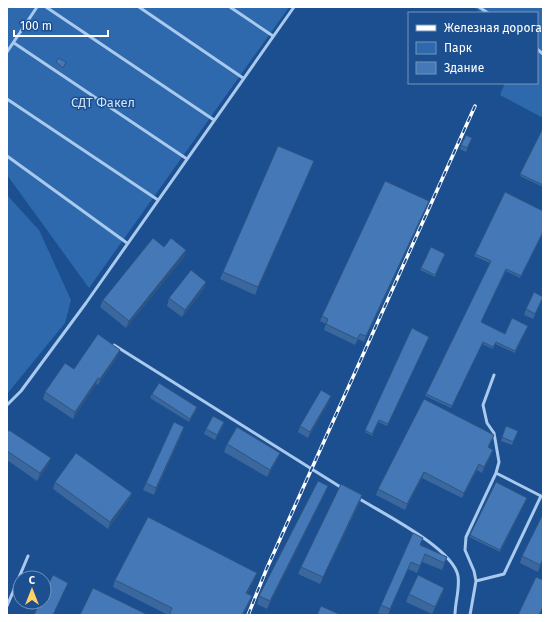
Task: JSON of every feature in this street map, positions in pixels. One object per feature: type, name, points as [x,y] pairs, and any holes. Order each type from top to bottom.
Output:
[{"type":"lane","points":[[7,52],[37,7]]},
{"type":"lane","points":[[46,7],[214,120]]},
{"type":"lane","points":[[139,7],[244,78]]},
{"type":"lane","points":[[230,7],[273,36]]},
{"type":"lane","points":[[7,406],[21,391],[86,303],[127,242],[187,160],[294,7]]},
{"type":"lane","points":[[14,43],[187,160]]},
{"type":"lane","points":[[7,99],[158,200]]},
{"type":"lane","points":[[7,156],[127,242]]},
{"type":"lane","points":[[114,345],[346,491]]},
{"type":"lane","points":[[470,615],[476,580],[474,570],[465,550],[466,537],[496,473],[498,462],[494,433],[487,423],[483,405],[494,375]]},
{"type":"lane","points":[[476,580],[504,574],[541,496],[496,473]]},
{"type":"lane","points":[[352,495],[421,535],[444,554],[454,565],[458,575],[455,615]]},
{"type":"lane","points":[[7,606],[28,556]]},
{"type":"green space","name":"СДТ Факел","points":[[7,7],[289,7],[89,288],[7,175]]},
{"type":"green space","points":[[473,7],[543,7],[543,118],[500,95],[505,84],[538,84],[538,12],[480,12]]},
{"type":"green space","points":[[7,195],[39,230],[71,300],[65,323],[7,394]]},
{"type":"building","points":[[58,58],[66,62],[63,68],[56,62]]},
{"type":"building","points":[[543,128],[543,185],[520,174]]},
{"type":"building","points":[[466,135],[472,138],[467,148],[461,145]]},
{"type":"building","points":[[278,146],[314,161],[258,287],[223,272]]},
{"type":"building","points":[[385,181],[429,201],[366,336],[360,334],[357,339],[326,324],[328,319],[322,316]]},
{"type":"building","points":[[505,192],[543,211],[543,232],[521,276],[506,269],[481,322],[505,334],[512,318],[528,326],[515,351],[496,342],[493,347],[483,342],[452,406],[426,394],[491,261],[475,254]]},
{"type":"building","points":[[153,238],[164,247],[171,238],[186,250],[129,321],[103,300]]},
{"type":"building","points":[[431,247],[445,254],[435,275],[421,268]]},
{"type":"building","points":[[191,270],[206,282],[185,310],[169,298]]},
{"type":"building","points":[[534,292],[543,297],[535,314],[526,309]]},
{"type":"building","points":[[412,328],[429,337],[388,424],[379,420],[372,434],[365,430]]},
{"type":"building","points":[[98,334],[120,350],[100,379],[98,378],[75,412],[45,392],[65,363],[74,369]]},
{"type":"building","points":[[159,383],[197,407],[190,419],[152,394]]},
{"type":"building","points":[[321,390],[331,396],[310,432],[300,426]]},
{"type":"building","points":[[424,399],[494,435],[488,447],[493,450],[484,467],[479,464],[464,493],[424,472],[407,504],[378,489]]},
{"type":"building","points":[[213,416],[224,422],[217,435],[206,429]]},
{"type":"building","points":[[174,422],[184,427],[156,488],[146,483]]},
{"type":"building","points":[[506,426],[518,431],[513,442],[502,437]]},
{"type":"building","points":[[237,427],[280,453],[270,470],[227,444]]},
{"type":"building","points":[[9,430],[51,458],[40,473],[7,451],[7,433]]},
{"type":"building","points":[[76,453],[132,493],[110,522],[55,482]]},
{"type":"building","points":[[318,481],[328,486],[270,601],[259,596]]},
{"type":"building","points":[[496,482],[527,498],[500,550],[470,535]]},
{"type":"building","points":[[341,484],[362,495],[323,577],[301,567]]},
{"type":"building","points":[[543,514],[543,559],[540,565],[522,556]]},
{"type":"building","points":[[148,517],[257,573],[246,593],[252,596],[242,615],[169,615],[172,608],[115,580]]},
{"type":"building","points":[[413,533],[423,538],[420,545],[447,557],[444,563],[425,554],[420,566],[411,562],[390,609],[381,605]]},
{"type":"building","points":[[53,575],[68,583],[53,615],[34,615],[36,610],[52,610]]},
{"type":"building","points":[[418,575],[444,588],[435,607],[409,594]]},
{"type":"building","points":[[536,577],[543,580],[543,607],[539,615],[518,615]]},
{"type":"building","points":[[93,588],[146,614],[147,615],[80,615]]},
{"type":"building","points":[[321,606],[341,615],[317,615]]},
{"type":"railway","points":[[248,615],[267,568],[475,106]]}]
